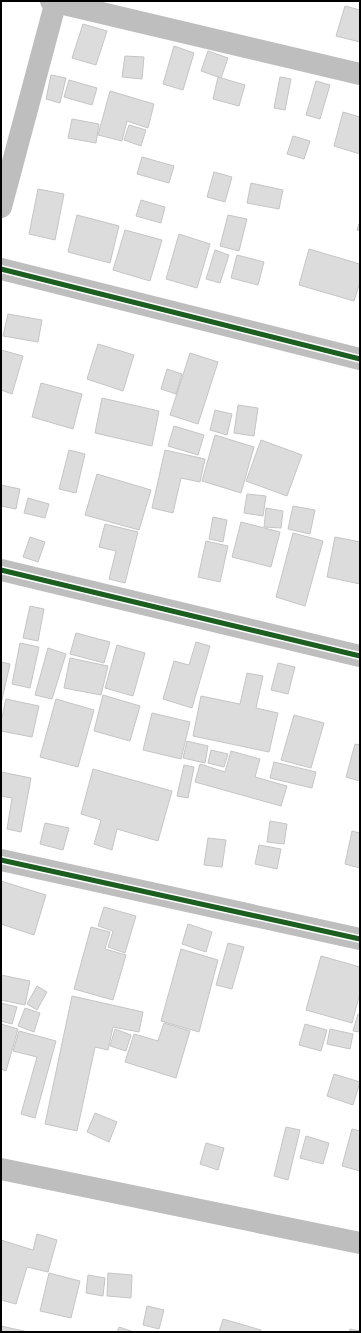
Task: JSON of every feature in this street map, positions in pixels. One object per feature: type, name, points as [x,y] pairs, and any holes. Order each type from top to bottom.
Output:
[{"type":"street","points":[[1,207],[54,1],[360,74]]},
{"type":"street","points":[[1,269],[360,359]]},
{"type":"street","points":[[1,570],[360,656]]},
{"type":"street","points":[[1,860],[360,939]]},
{"type":"street","points":[[1,1169],[360,1243]]},
{"type":"building","points":[[345,6],[360,10],[360,42],[336,36]]},
{"type":"building","points":[[83,24],[107,31],[96,65],[72,58]]},
{"type":"building","points":[[174,46],[194,53],[183,90],[163,84]]},
{"type":"building","points":[[208,51],[228,58],[221,78],[201,71]]},
{"type":"building","points":[[125,56],[144,57],[142,79],[122,77]]},
{"type":"building","points":[[51,75],[66,78],[60,103],[46,99]]},
{"type":"building","points":[[218,77],[245,85],[239,106],[213,99]]},
{"type":"building","points":[[280,77],[291,79],[285,110],[274,108]]},
{"type":"building","points":[[69,80],[97,88],[92,105],[64,97]]},
{"type":"building","points":[[316,81],[330,85],[320,119],[306,115]]},
{"type":"building","points":[[110,91],[154,104],[148,128],[127,121],[122,141],[98,135]]},
{"type":"building","points":[[343,112],[360,117],[360,154],[334,146]]},
{"type":"building","points":[[72,119],[99,124],[96,143],[68,138]]},
{"type":"building","points":[[129,125],[146,130],[141,146],[124,140]]},
{"type":"building","points":[[293,136],[310,141],[304,159],[287,154]]},
{"type":"building","points":[[142,157],[174,166],[169,183],[137,174]]},
{"type":"building","points":[[214,172],[232,177],[225,202],[207,197]]},
{"type":"building","points":[[251,183],[283,190],[279,209],[247,203]]},
{"type":"building","points":[[38,189],[64,194],[55,240],[29,234]]},
{"type":"building","points":[[141,200],[165,207],[161,223],[136,216]]},
{"type":"building","points":[[77,215],[119,226],[110,263],[68,252]]},
{"type":"building","points":[[228,215],[247,219],[239,251],[220,246]]},
{"type":"building","points":[[360,221],[360,231],[357,230]]},
{"type":"building","points":[[125,230],[162,240],[150,281],[113,270]]},
{"type":"building","points":[[179,234],[210,244],[197,288],[166,279]]},
{"type":"building","points":[[309,249],[360,264],[360,282],[354,301],[299,285]]},
{"type":"building","points":[[215,250],[229,255],[220,283],[206,279]]},
{"type":"building","points":[[237,255],[264,262],[258,285],[231,278]]},
{"type":"building","points":[[8,314],[42,320],[38,342],[3,336]]},
{"type":"building","points":[[98,344],[134,355],[123,391],[87,379]]},
{"type":"building","points":[[1,350],[23,356],[12,394],[1,390]]},
{"type":"building","points":[[190,353],[218,362],[198,424],[170,415]]},
{"type":"building","points":[[167,369],[182,374],[176,394],[161,389]]},
{"type":"building","points":[[41,383],[82,394],[73,429],[32,417]]},
{"type":"building","points":[[102,398],[159,411],[152,446],[95,433]]},
{"type":"building","points":[[238,405],[258,408],[254,436],[234,433]]},
{"type":"building","points":[[215,410],[232,414],[227,435],[210,430]]},
{"type":"building","points":[[174,426],[204,435],[198,455],[168,446]]},
{"type":"building","points":[[215,435],[254,447],[241,493],[202,481]]},
{"type":"building","points":[[261,440],[302,455],[287,496],[246,481]]},
{"type":"building","points":[[69,450],[85,454],[76,493],[59,489]]},
{"type":"building","points":[[165,450],[205,459],[200,482],[181,478],[173,513],[152,508]]},
{"type":"building","points":[[97,474],[151,490],[139,530],[85,515]]},
{"type":"building","points":[[1,485],[20,489],[16,509],[1,506]]},
{"type":"building","points":[[247,494],[266,496],[263,516],[244,513]]},
{"type":"building","points":[[28,498],[49,504],[45,518],[24,513]]},
{"type":"building","points":[[293,506],[315,510],[310,534],[288,529]]},
{"type":"building","points":[[266,508],[283,511],[281,528],[264,527]]},
{"type":"building","points":[[213,517],[227,520],[223,542],[209,539]]},
{"type":"building","points":[[241,522],[280,532],[271,567],[232,557]]},
{"type":"building","points":[[105,524],[138,532],[125,583],[109,579],[116,551],[99,547]]},
{"type":"building","points":[[293,533],[323,541],[305,606],[276,597]]},
{"type":"building","points":[[30,537],[45,542],[38,562],[23,557]]},
{"type":"building","points":[[335,537],[360,542],[360,584],[327,577]]},
{"type":"building","points":[[206,541],[228,546],[220,582],[198,577]]},
{"type":"building","points":[[30,606],[44,609],[38,641],[23,638]]},
{"type":"building","points":[[76,633],[110,642],[104,663],[70,654]]},
{"type":"building","points":[[196,642],[210,646],[192,708],[163,699],[174,661],[189,665]]},
{"type":"building","points":[[20,643],[39,647],[30,688],[12,684]]},
{"type":"building","points":[[117,645],[145,653],[133,696],[105,688]]},
{"type":"building","points":[[48,648],[66,654],[52,699],[35,695]]},
{"type":"building","points":[[70,658],[108,666],[101,695],[64,688]]},
{"type":"building","points":[[1,662],[10,664],[1,704]]},
{"type":"building","points":[[278,663],[295,667],[288,694],[271,690]]},
{"type":"building","points":[[247,673],[263,676],[256,708],[278,713],[269,752],[193,736],[201,696],[240,704]]},
{"type":"building","points":[[103,695],[140,706],[130,741],[94,731]]},
{"type":"building","points":[[6,699],[39,706],[32,737],[1,731],[1,722]]},
{"type":"building","points":[[56,699],[94,710],[78,767],[40,757]]},
{"type":"building","points":[[152,713],[190,722],[181,759],[143,750]]},
{"type":"building","points":[[294,715],[324,723],[311,768],[281,760]]},
{"type":"building","points":[[187,741],[208,746],[205,763],[183,758]]},
{"type":"building","points":[[355,744],[360,745],[360,781],[346,777]]},
{"type":"building","points":[[211,750],[228,754],[224,767],[208,763]]},
{"type":"building","points":[[231,751],[260,759],[255,777],[287,786],[281,806],[195,782],[200,764],[225,772]]},
{"type":"building","points":[[274,762],[316,772],[312,788],[270,778]]},
{"type":"building","points":[[184,765],[194,767],[188,798],[177,796]]},
{"type":"building","points":[[93,769],[172,791],[158,841],[117,829],[112,850],[94,844],[101,820],[81,814]]},
{"type":"building","points":[[1,772],[31,778],[21,832],[7,829],[12,798],[1,796]]},
{"type":"building","points":[[270,821],[287,824],[284,844],[267,842]]},
{"type":"building","points":[[45,823],[69,828],[63,850],[40,844]]},
{"type":"building","points":[[352,831],[360,833],[360,868],[345,864]]},
{"type":"building","points":[[208,838],[226,840],[222,867],[204,865]]},
{"type":"building","points":[[259,845],[281,849],[277,869],[255,864]]},
{"type":"building","points":[[1,881],[46,895],[34,935],[1,924]]},
{"type":"building","points":[[104,907],[136,916],[125,953],[108,947],[113,931],[98,926]]},
{"type":"building","points":[[188,924],[212,932],[206,952],[182,944]]},
{"type":"building","points":[[91,927],[110,932],[105,949],[126,955],[113,1000],[74,989]]},
{"type":"building","points":[[228,943],[244,947],[232,989],[216,985]]},
{"type":"building","points":[[181,949],[218,960],[199,1032],[161,1021]]},
{"type":"building","points":[[321,956],[360,967],[360,993],[352,1023],[306,1010]]},
{"type":"building","points":[[1,975],[30,981],[25,1005],[1,1000]]},
{"type":"building","points":[[37,986],[47,992],[37,1010],[27,1004]]},
{"type":"building","points":[[72,996],[143,1012],[139,1032],[113,1027],[108,1050],[95,1047],[77,1131],[45,1124]]},
{"type":"building","points":[[1,1003],[17,1007],[12,1024],[1,1021]]},
{"type":"building","points":[[25,1008],[40,1013],[34,1032],[18,1026]]},
{"type":"building","points":[[358,1014],[360,1015],[360,1032],[353,1031]]},
{"type":"building","points":[[164,1023],[190,1031],[176,1078],[125,1062],[134,1034],[158,1041]]},
{"type":"building","points":[[1,1024],[18,1029],[6,1071],[1,1069]]},
{"type":"building","points":[[305,1024],[327,1030],[321,1051],[299,1045]]},
{"type":"building","points":[[115,1029],[131,1035],[126,1051],[110,1046]]},
{"type":"building","points":[[330,1029],[353,1034],[350,1049],[327,1044]]},
{"type":"building","points":[[19,1031],[56,1041],[35,1118],[21,1114],[37,1057],[13,1051]]},
{"type":"building","points":[[334,1074],[360,1082],[353,1105],[327,1096]]},
{"type":"building","points":[[95,1113],[117,1122],[109,1142],[87,1132]]},
{"type":"building","points":[[286,1127],[300,1130],[288,1180],[274,1176]]},
{"type":"building","points":[[352,1129],[360,1131],[360,1171],[342,1166]]},
{"type":"building","points":[[306,1136],[329,1143],[323,1164],[300,1158]]},
{"type":"building","points":[[206,1143],[224,1148],[218,1170],[200,1164]]},
{"type":"building","points":[[37,1234],[57,1240],[48,1272],[27,1267],[16,1304],[1,1300],[1,1240],[33,1250]]},
{"type":"building","points":[[49,1273],[80,1281],[71,1318],[40,1311]]},
{"type":"building","points":[[108,1273],[132,1275],[131,1298],[107,1296]]},
{"type":"building","points":[[88,1275],[105,1278],[103,1296],[86,1293]]},
{"type":"building","points":[[147,1306],[164,1310],[159,1329],[143,1325]]},
{"type":"building","points":[[223,1319],[261,1330],[260,1332],[219,1332]]},
{"type":"building","points":[[1,1326],[28,1332],[1,1332]]},
{"type":"building","points":[[119,1327],[134,1332],[117,1332]]},
{"type":"building","points":[[350,1329],[360,1331],[360,1332],[349,1332]]},
{"type":"cycle path","points":[[1,269],[360,359]]},
{"type":"cycle path","points":[[1,570],[360,656]]},
{"type":"cycle path","points":[[1,860],[360,939]]}]
